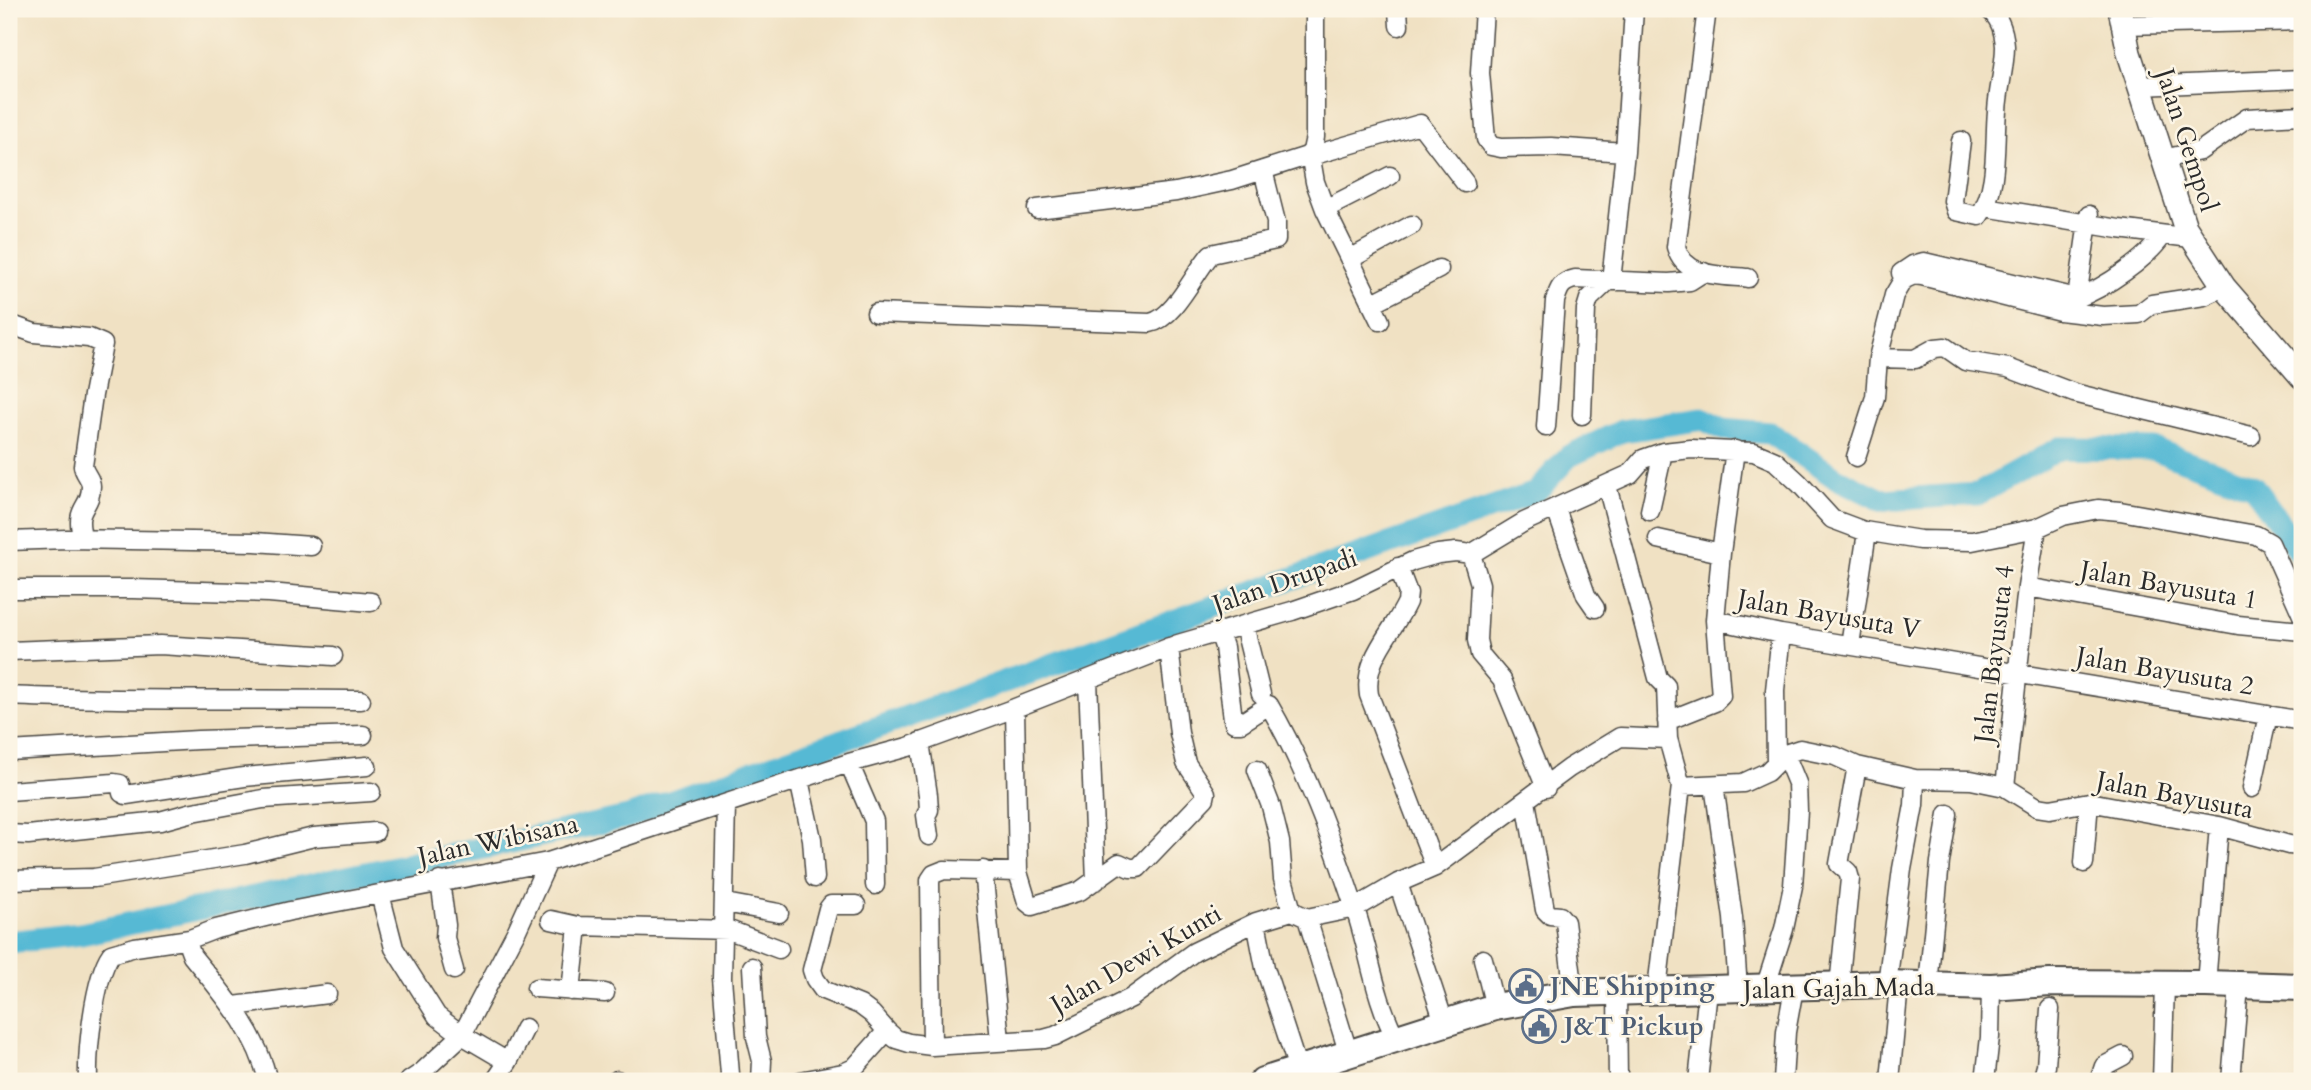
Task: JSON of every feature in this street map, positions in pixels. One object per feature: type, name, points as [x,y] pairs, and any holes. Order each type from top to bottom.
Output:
[{"type":"highway","name":"Jalan Gajah Mada","points":[[1263,1081],[1495,1007],[1574,993],[1893,984],[1991,987],[2050,983],[2206,984],[2302,987]]},
{"type":"main road","name":"Jalan Gempol","points":[[2122,17],[2129,53],[2188,232],[2224,287],[2302,377]]},
{"type":"street","points":[[1315,9],[1316,124],[1310,155],[1315,182],[1325,209],[1380,321]]},
{"type":"street","points":[[1484,9],[1480,73],[1486,139],[1491,146],[1625,152]]},
{"type":"street","points":[[1582,415],[1586,309],[1589,299],[1609,281],[1625,152],[1633,9]]},
{"type":"street","points":[[1707,9],[1676,247],[1679,260],[1689,269],[1748,278]]},
{"type":"street","points":[[1961,141],[1954,206],[1956,211],[1979,216],[1987,203],[1995,160],[1997,110],[2005,46],[2002,29],[1994,11]]},
{"type":"street","points":[[2122,17],[2302,21]]},
{"type":"street","points":[[2141,86],[2302,79]]},
{"type":"street","points":[[2163,159],[2200,151],[2247,118],[2302,115]]},
{"type":"street","points":[[1037,209],[1156,196],[1217,184],[1420,124],[1465,183]]},
{"type":"street","points":[[876,313],[1150,323],[1158,321],[1211,254],[1277,239],[1276,222],[1263,170]]},
{"type":"street","points":[[1325,209],[1390,176]]},
{"type":"street","points":[[1987,203],[2163,235],[2188,232]]},
{"type":"street","points":[[2089,220],[2188,232]]},
{"type":"street","points":[[2077,298],[2089,220]]},
{"type":"street","points":[[1350,259],[1412,225]]},
{"type":"street","points":[[1876,317],[1883,312],[1890,288],[1899,274],[1913,265],[1924,262],[2077,298],[2139,260],[2155,247],[2163,235]]},
{"type":"street","points":[[1371,304],[1439,269]]},
{"type":"street","points":[[1546,427],[1555,301],[1560,286],[1565,281],[1684,282],[1697,279],[1704,272]]},
{"type":"street","points":[[1856,457],[1875,397],[1878,358],[1885,324],[1896,289],[1903,280],[1914,275],[1927,277],[2060,311],[2092,315],[2140,314],[2152,304],[2204,296],[2224,287]]},
{"type":"street","points":[[9,324],[34,333],[89,338],[103,344],[83,466],[91,489],[79,516],[83,539]]},
{"type":"street","points":[[1878,358],[1915,359],[1935,348],[1945,346],[1965,361],[2008,368],[2074,393],[2251,436]]},
{"type":"street","points":[[1546,788],[1502,680],[1480,654],[1477,640],[1480,583],[1471,554],[1524,522],[1630,474],[1643,459],[1663,452],[1692,449],[1754,452],[1775,461],[1800,483],[1832,519],[1867,532],[1920,541],[1972,541],[2037,528],[2063,516],[2098,509],[2263,537],[2270,543],[2302,615]]},
{"type":"street","name":"Jalan Bayusuta V","points":[[1735,450],[1715,620],[1781,634],[2020,673]]},
{"type":"street","points":[[1650,511],[1663,452]]},
{"type":"street","points":[[1607,486],[1658,678],[1666,686],[1668,739],[1681,786],[1657,989]]},
{"type":"street","points":[[1556,509],[1586,595],[1595,608]]},
{"type":"street","name":"Jalan Bayusuta 4","points":[[2005,787],[2020,673],[2027,587],[2037,528]]},
{"type":"street","points":[[1850,645],[1867,532]]},
{"type":"street","points":[[9,541],[83,539],[255,542],[311,546]]},
{"type":"street","points":[[1658,539],[1721,553]]},
{"type":"street","name":"Jalan Drupadi","points":[[849,763],[920,742],[1015,708],[1169,647],[1353,590],[1398,567],[1438,554],[1471,554]]},
{"type":"street","points":[[1398,567],[1408,593],[1407,602],[1367,675],[1369,695],[1435,867]]},
{"type":"street","name":"Jalan Bayusuta 1","points":[[2027,587],[2238,625],[2302,631]]},
{"type":"street","points":[[9,589],[256,592],[371,602]]},
{"type":"street","points":[[1667,720],[1715,702],[1720,696],[1715,620]]},
{"type":"street","points":[[1244,625],[1261,694]]},
{"type":"street","points":[[1219,632],[1234,723],[1241,723],[1269,705],[1307,782],[1355,908],[1378,995],[1396,1038]]},
{"type":"street","points":[[1765,988],[1784,929],[1793,886],[1798,811],[1797,783],[1781,758],[1774,690],[1781,634]]},
{"type":"street","points":[[9,651],[160,645],[332,656]]},
{"type":"street","points":[[1015,708],[1018,872],[1027,902],[1032,906],[1080,891],[1119,863],[1138,868],[1205,798],[1206,793],[1186,763],[1179,733],[1169,647]]},
{"type":"street","name":"Jalan Bayusuta 2","points":[[2020,673],[2302,721]]},
{"type":"street","points":[[1088,680],[1096,881]]},
{"type":"street","points":[[9,696],[104,701],[361,700]]},
{"type":"street","points":[[2252,788],[2268,715]]},
{"type":"street","points":[[9,751],[198,740],[363,735]]},
{"type":"street","name":"Jalan Dewi Kunti","points":[[887,1031],[897,1039],[932,1046],[1055,1037],[1131,998],[1194,952],[1255,922],[1355,908],[1398,883],[1435,867],[1546,788],[1569,768],[1620,737],[1668,739]]},
{"type":"street","points":[[920,742],[928,795],[929,810],[926,816],[929,836]]},
{"type":"street","name":"Jalan Bayusuta","points":[[1681,786],[1744,783],[1768,772],[1781,758],[1800,749],[1915,779],[1972,780],[2005,787],[2037,807],[2050,809],[2089,803],[2219,826],[2302,846]]},
{"type":"street","points":[[849,763],[874,821],[875,885]]},
{"type":"street","name":"Jalan Wibisana","points":[[88,1081],[87,1059],[92,1018],[111,954],[135,947],[190,939],[216,929],[278,914],[548,862],[849,763]]},
{"type":"street","points":[[9,791],[114,783],[120,784],[122,793],[127,795],[244,777],[367,766]]},
{"type":"street","points":[[1839,986],[1850,878],[1848,872],[1839,864],[1857,766]]},
{"type":"street","points":[[1256,770],[1271,806],[1280,842],[1283,879],[1300,915],[1349,1055]]},
{"type":"street","points":[[1890,1081],[1893,984],[1902,869],[1914,805],[1915,779]]},
{"type":"street","points":[[799,780],[816,878]]},
{"type":"street","points":[[1714,785],[1733,918],[1738,989]]},
{"type":"street","points":[[9,834],[28,835],[160,821],[193,811],[263,799],[370,792]]},
{"type":"street","points":[[1525,801],[1545,910],[1550,915],[1564,918],[1574,993]]},
{"type":"street","points":[[2084,863],[2089,803]]},
{"type":"street","points":[[726,804],[725,904],[722,932],[724,1078],[760,1081],[762,1061],[756,1037],[752,967]]},
{"type":"street","points":[[1928,985],[1940,862],[1948,814]]},
{"type":"street","points":[[2206,984],[2219,826]]},
{"type":"street","points":[[9,880],[94,878],[245,854],[314,837],[375,832]]},
{"type":"street","points":[[409,1081],[462,1035],[517,930],[548,862]]},
{"type":"street","points":[[983,870],[1000,1040]]},
{"type":"street","points":[[932,1046],[930,880],[938,871],[1018,872]]},
{"type":"street","points":[[440,881],[446,925],[445,939],[454,970]]},
{"type":"street","points":[[1398,883],[1444,1022]]},
{"type":"street","points":[[380,894],[394,948],[437,1016],[462,1035],[508,1062]]},
{"type":"street","points":[[725,904],[779,913]]},
{"type":"street","points":[[800,1081],[843,1073],[854,1068],[887,1031],[860,1005],[823,989],[813,975],[829,907],[856,905]]},
{"type":"street","points":[[551,920],[578,926],[738,932],[779,949]]},
{"type":"street","points":[[1255,922],[1265,968],[1298,1069]]},
{"type":"street","points":[[571,991],[578,926]]},
{"type":"street","points":[[190,939],[192,956],[234,1006],[252,1037],[268,1081]]},
{"type":"street","points":[[1483,959],[1495,1007]]},
{"type":"street","points":[[2162,1081],[2165,985]]},
{"type":"street","points":[[2231,1081],[2239,986]]},
{"type":"street","points":[[1985,1081],[1990,1037],[1991,987]]},
{"type":"street","points":[[536,988],[605,993]]},
{"type":"street","points":[[1783,1081],[1786,1032],[1794,988]]},
{"type":"street","points":[[1698,1081],[1708,991]]},
{"type":"street","points":[[1617,992],[1618,1081]]},
{"type":"street","points":[[234,1006],[327,994]]},
{"type":"street","points":[[2042,1081],[2050,1009]]},
{"type":"street","points":[[495,1081],[525,1028]]},
{"type":"street","points":[[2099,1081],[2104,1066],[2123,1056]]},
{"type":"waterway","points":[[9,942],[81,934],[628,817],[1535,493],[1569,456],[1622,431],[1703,419],[1723,429],[1770,433],[1836,478],[1882,500],[1978,494],[2060,448],[2154,449],[2253,486],[2302,555]]},
{"type":"place","name":"JNE Shipping","points":[[1526,986]]},
{"type":"place","name":"J&T Pickup","points":[[1539,1026]]}]
